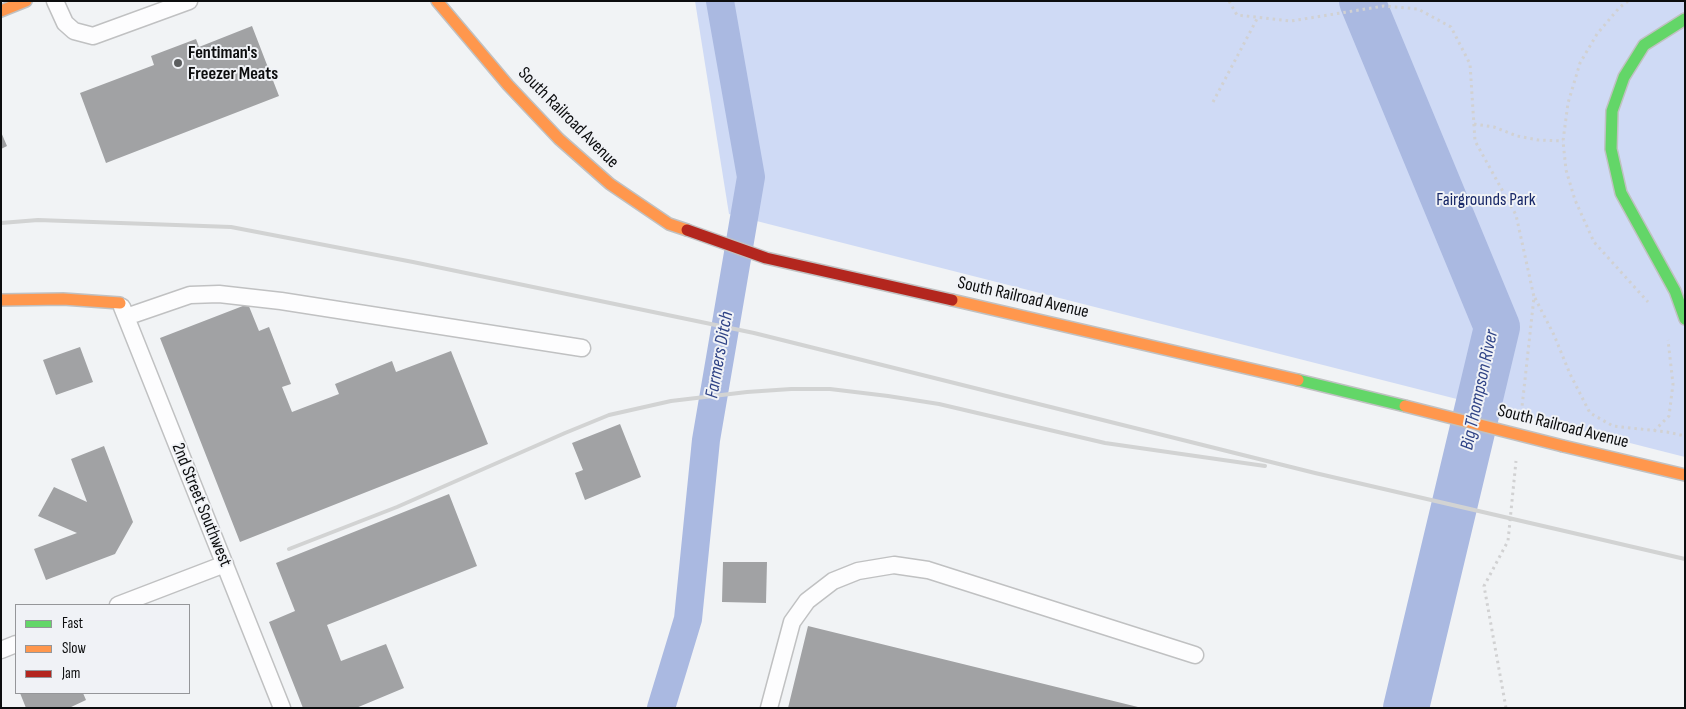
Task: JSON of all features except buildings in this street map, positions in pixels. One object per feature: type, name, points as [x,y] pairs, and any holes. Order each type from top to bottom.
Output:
[{"type":"street","points":[[1,11],[26,1]]},
{"type":"street","name":"South Railroad Avenue","points":[[437,1],[508,85],[559,139],[610,184],[668,224],[766,258],[1175,351],[1685,475]]},
{"type":"street","points":[[1685,19],[1644,45],[1624,77],[1612,111],[1611,149],[1621,194],[1676,291],[1685,319]]},
{"type":"street","points":[[1,300],[63,299],[123,310]]},
{"type":"lane","points":[[56,1],[65,23],[74,31],[93,36],[189,1]]},
{"type":"lane","points":[[123,310],[190,295],[219,294],[281,301],[582,348]]},
{"type":"lane","name":"2nd Street Southwest","points":[[123,310],[282,708]]},
{"type":"lane","points":[[121,604],[225,564]]},
{"type":"lane","points":[[769,708],[792,622],[807,601],[833,581],[858,571],[894,565],[928,570],[1195,655]]},
{"type":"lane","points":[[1,650],[15,644]]},
{"type":"path","points":[[1229,1],[1236,15],[1291,21],[1384,6],[1418,9],[1451,27],[1470,64],[1475,141],[1516,215],[1534,297],[1554,334],[1570,374],[1590,413],[1613,426],[1654,430],[1685,436]]},
{"type":"path","points":[[1212,102],[1258,17]]},
{"type":"path","points":[[1474,124],[1494,127],[1517,136],[1538,140],[1563,141]]},
{"type":"path","points":[[1522,409],[1534,297]]},
{"type":"path","points":[[1506,708],[1484,586],[1508,541],[1517,456]]},
{"type":"green space","name":"Fairgrounds Park","points":[[695,1],[1685,1],[1685,457],[729,214]]},
{"type":"waterway","name":"Farmers Ditch","points":[[661,708],[688,619],[706,440],[751,177],[720,1]]},
{"type":"waterway","name":"Big Thompson River","points":[[1362,1],[1497,327],[1406,708]]},
{"type":"railway","points":[[1,223],[38,220],[231,227],[413,262],[754,333],[1315,473],[1685,559]]},
{"type":"railway","points":[[289,549],[397,507],[609,415],[671,401],[747,392],[830,389],[888,396],[939,404],[1105,443],[1265,466]]},
{"type":"traffic: fast","points":[[1685,19],[1644,45],[1624,77],[1612,111],[1611,149],[1621,193],[1675,291],[1685,319]]},
{"type":"traffic: fast","points":[[1298,380],[1405,406]]},
{"type":"traffic: slow","points":[[1,11],[26,1]]},
{"type":"traffic: slow","points":[[437,1],[508,85],[559,139],[610,184],[669,224],[687,230]]},
{"type":"traffic: slow","points":[[1,300],[63,299],[120,303]]},
{"type":"traffic: slow","points":[[952,300],[1298,380]]},
{"type":"traffic: slow","points":[[1405,406],[1563,446]]},
{"type":"traffic: slow","points":[[1563,446],[1685,475]]},
{"type":"traffic: jam","points":[[687,230],[766,258],[952,300]]},
{"type":"place","name":"Fentiman's Freezer Meats","points":[[178,63]]}]
